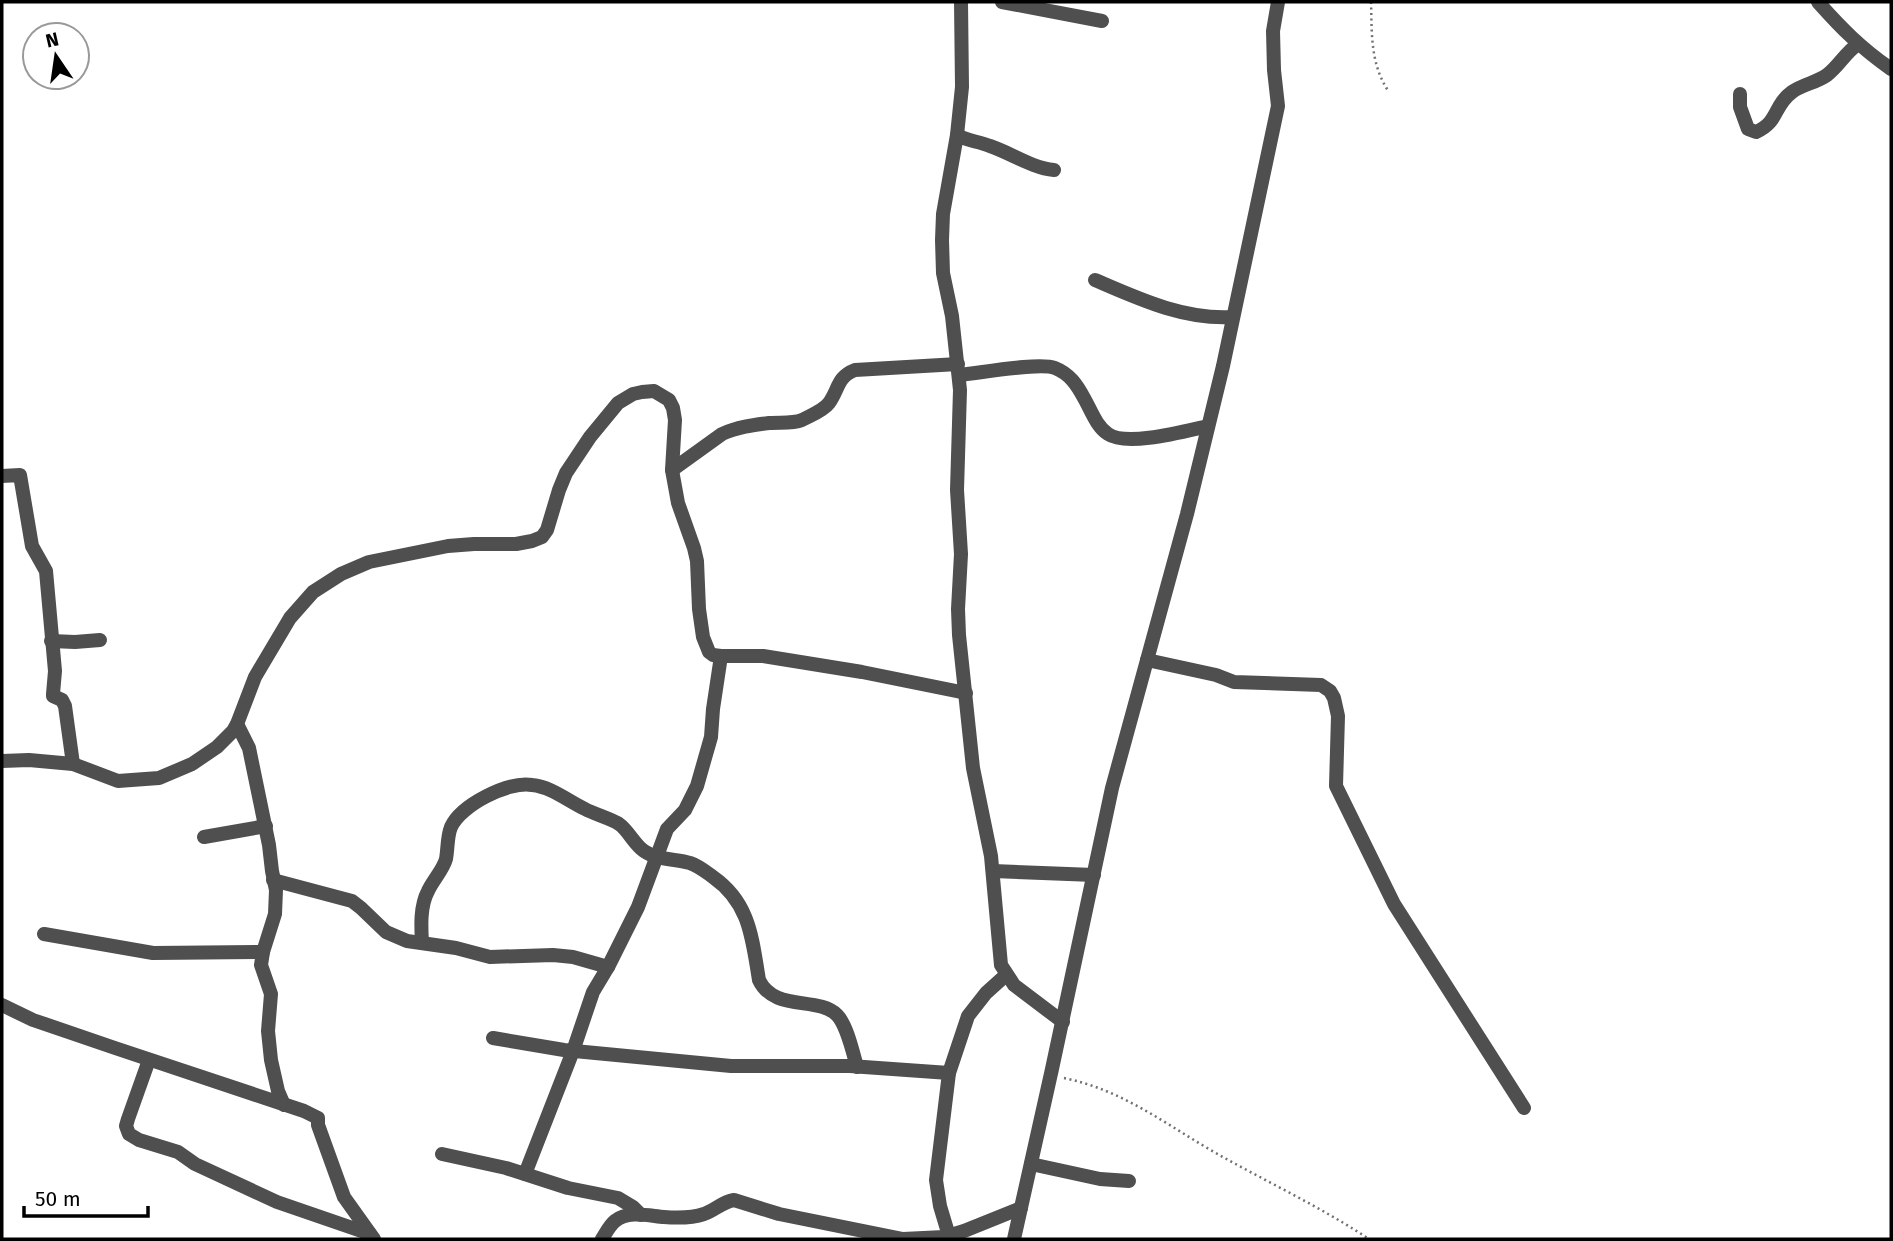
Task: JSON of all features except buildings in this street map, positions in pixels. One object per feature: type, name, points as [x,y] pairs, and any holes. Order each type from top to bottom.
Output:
[{"type":"street","points":[[961,2],[962,87],[957,135],[943,214],[942,240],[943,274],[953,316],[960,390],[957,490],[961,554],[958,609],[973,768],[993,871],[1001,965],[1014,985],[1062,1022]]},
{"type":"street","points":[[1002,2],[1102,21]]},
{"type":"street","points":[[1014,1239],[1112,788],[1187,514],[1233,317],[1278,106],[1273,31],[1279,2]]},
{"type":"street","points":[[1818,2],[1858,44],[1891,69]]},
{"type":"street","points":[[1740,94],[1740,107],[1748,130],[1756,132],[1771,123],[1780,103],[1793,91],[1824,78],[1850,49],[1858,44]]},
{"type":"street","points":[[957,135],[1044,169],[1054,170]]},
{"type":"street","points":[[1095,280],[1163,307],[1198,316],[1233,317]]},
{"type":"street","points":[[672,470],[730,430],[797,422],[823,409],[847,373],[856,370],[1051,366],[1073,379],[1093,416],[1110,436],[1122,439],[1155,437],[1208,426]]},
{"type":"street","points":[[2,761],[29,760],[73,764],[118,781],[159,778],[192,764],[228,737],[237,724],[255,677],[267,656],[290,618],[313,592],[341,574],[369,562],[448,546],[516,544],[542,537],[547,530],[566,473],[590,437],[618,403],[633,394],[654,391],[669,400],[673,408],[675,420],[672,470],[678,503],[697,561],[699,609],[703,637],[709,652],[721,656],[763,656],[966,693]]},
{"type":"street","points":[[2,475],[20,475],[32,546],[46,571],[55,671],[53,696],[62,700],[65,706],[73,764]]},
{"type":"street","points":[[51,641],[100,640]]},
{"type":"street","points":[[524,1174],[573,1051],[593,992],[638,907],[667,829],[685,810],[697,786],[711,737],[721,656]]},
{"type":"street","points":[[1147,660],[1216,675],[1234,682],[1321,685],[1330,691],[1338,716],[1336,786],[1394,904],[1524,1108]]},
{"type":"street","points":[[237,724],[249,748],[266,826],[273,880],[276,908],[261,965],[271,994],[268,1031],[271,1060],[284,1105]]},
{"type":"street","points":[[422,943],[421,916],[424,900],[446,859],[453,824],[471,806],[484,798],[506,788],[531,784],[548,789],[573,804],[621,824],[637,845],[649,854],[699,867],[720,882],[738,900],[751,930],[762,986],[768,992],[797,1004],[826,1008],[835,1013],[843,1023],[857,1067]]},
{"type":"street","points":[[204,837],[266,826]]},
{"type":"street","points":[[993,871],[1094,875]]},
{"type":"street","points":[[273,880],[352,901],[386,932],[407,941],[456,948],[490,957],[573,957],[608,967]]},
{"type":"street","points":[[44,934],[153,953],[263,952]]},
{"type":"street","points":[[949,1236],[936,1180],[949,1073],[968,1016],[986,993],[1006,975]]},
{"type":"street","points":[[2,1005],[33,1020],[318,1118],[318,1125],[344,1198],[372,1237]]},
{"type":"street","points":[[493,1038],[573,1051],[731,1066],[857,1067],[949,1073]]},
{"type":"street","points":[[149,1060],[126,1126],[129,1133],[139,1140],[178,1152],[195,1164],[277,1202],[372,1237]]},
{"type":"street","points":[[442,1154],[506,1168],[568,1188],[618,1198],[641,1215]]},
{"type":"street","points":[[1031,1164],[1100,1180],[1129,1181]]},
{"type":"street","points":[[602,1239],[621,1217],[703,1214],[734,1200],[779,1214],[890,1238],[929,1239],[949,1236],[1021,1208]]},
{"type":"path","points":[[1371,2],[1374,59],[1378,74],[1388,92]]},
{"type":"path","points":[[1051,1076],[1084,1082],[1145,1109],[1214,1152],[1341,1221],[1368,1239]]}]
